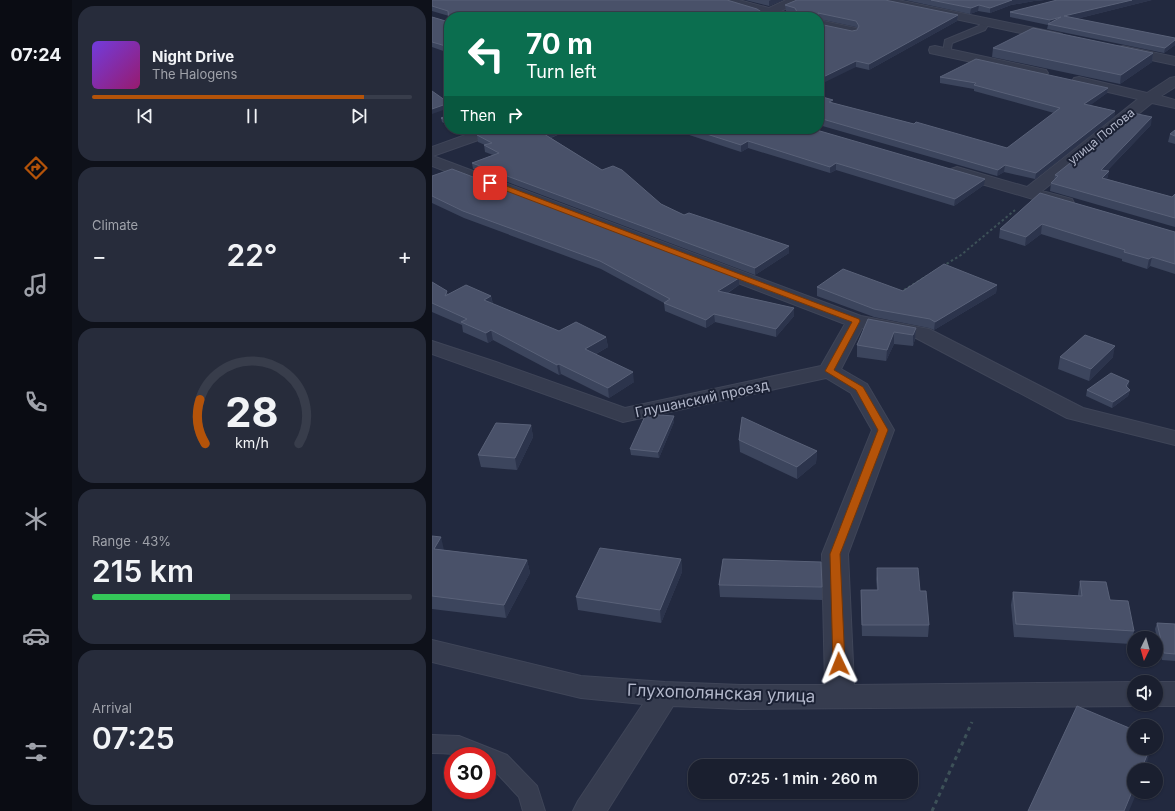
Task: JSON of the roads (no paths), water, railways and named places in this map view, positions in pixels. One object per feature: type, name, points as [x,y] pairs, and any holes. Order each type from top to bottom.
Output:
[{"type":"street","points":[[725,0],[770,12],[796,0]]},
{"type":"street","points":[[881,0],[1069,39]]},
{"type":"street","points":[[986,22],[996,15],[1003,14]]},
{"type":"street","points":[[824,25],[852,31]]},
{"type":"street","points":[[1115,48],[1175,61]]},
{"type":"street","points":[[941,51],[1150,97],[1175,104]]},
{"type":"street","name":"улица Попова","points":[[1030,193],[1150,97],[1175,81]]},
{"type":"street","points":[[432,152],[482,134]]},
{"type":"street","points":[[432,161],[856,321],[922,333],[1075,413],[1175,438]]},
{"type":"street","points":[[939,166],[1083,208]]},
{"type":"street","points":[[840,696],[835,554],[883,430],[859,389],[829,371],[856,321]]},
{"type":"street","name":"Глушанский проезд","points":[[432,347],[623,415],[829,371]]},
{"type":"street","name":"Глухополянская улица","points":[[432,651],[581,687],[666,694],[741,697],[1127,694]]},
{"type":"street","points":[[589,811],[666,694]]},
{"type":"street","points":[[1163,694],[1175,694]]},
{"type":"lane","points":[[941,51],[948,42],[982,28],[986,22]]},
{"type":"lane","points":[[432,744],[459,745],[464,747]]},
{"type":"lane","points":[[496,759],[500,761],[529,793],[534,811]]}]
